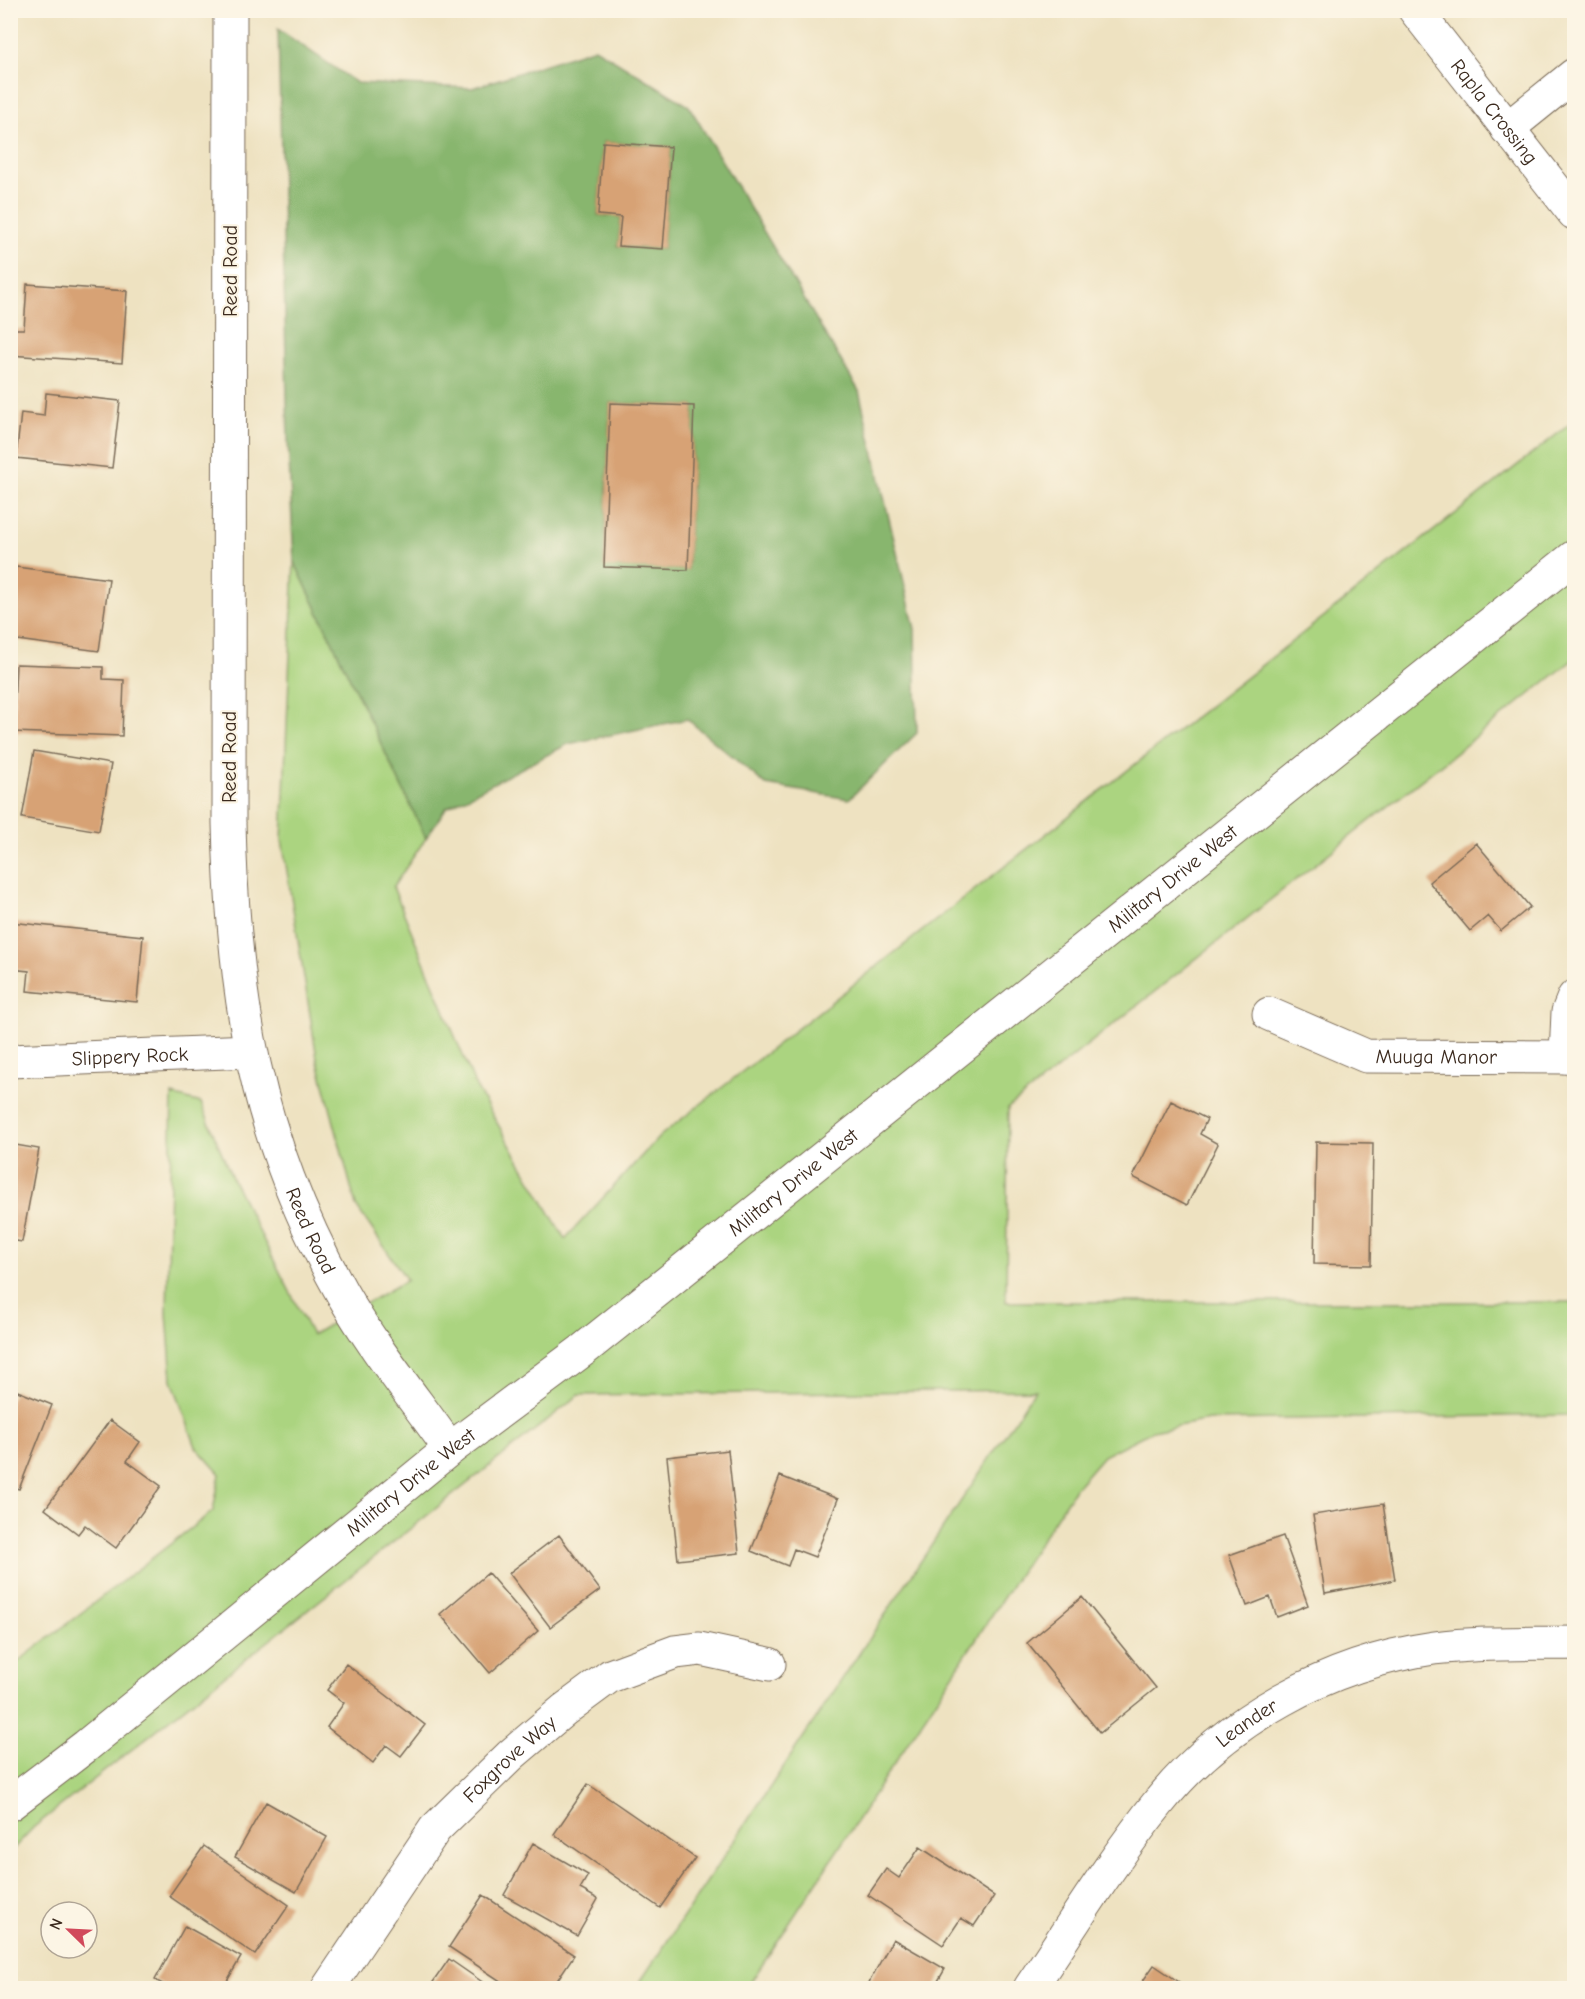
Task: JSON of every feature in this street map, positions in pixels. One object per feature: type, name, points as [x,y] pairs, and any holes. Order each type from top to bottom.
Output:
[{"type":"street","name":"Reed Road","points":[[231,10],[229,823],[235,954],[250,1051],[263,1108],[280,1158],[320,1251],[371,1340],[450,1449]]},
{"type":"street","name":"Rapla Crossing","points":[[1415,10],[1575,213]]},
{"type":"street","points":[[1507,129],[1575,75]]},
{"type":"street","name":"Military Drive West","points":[[10,1804],[86,1746],[450,1449],[611,1328],[1575,557]]},
{"type":"street","points":[[1570,1057],[1568,1012],[1575,997]]},
{"type":"street","name":"Muuga Manor","points":[[1269,1014],[1366,1056],[1570,1057]]},
{"type":"street","name":"Slippery Rock","points":[[10,1061],[250,1051]]},
{"type":"street","name":"Leander","points":[[1030,1989],[1160,1801],[1217,1744],[1263,1711],[1303,1688],[1345,1670],[1389,1657],[1434,1648],[1480,1644],[1575,1643]]},
{"type":"street","name":"Foxgrove Way","points":[[328,1989],[435,1829],[511,1755],[564,1710],[610,1676],[675,1652],[700,1649],[769,1664]]},
{"type":"green space","points":[[278,29],[357,83],[472,88],[595,48],[689,106],[859,391],[915,629],[917,733],[849,799],[766,785],[687,719],[568,744],[446,808],[426,838],[294,561],[288,440]],"holes":[[[603,142],[671,147],[663,249],[618,246],[621,217],[598,215]],[[610,403],[694,406],[688,570],[604,566]]]},
{"type":"green space","points":[[1574,421],[1574,659],[1008,1108],[1006,1302],[1574,1302],[1574,1415],[1209,1420],[1152,1431],[1103,1456],[1076,1487],[747,1988],[636,1988],[1035,1390],[579,1395],[34,1827],[11,1851],[11,1667],[213,1511],[220,1474],[196,1447],[172,1380],[167,1313],[172,1095],[201,1103],[233,1180],[312,1335],[407,1280],[356,1206],[317,1058],[282,840],[294,561],[426,838],[393,887],[476,1087],[565,1239],[660,1136]]},
{"type":"building","points":[[603,142],[671,147],[663,249],[618,246],[621,217],[598,215]]},
{"type":"building","points":[[27,284],[127,291],[122,363],[10,355],[10,329],[24,329]]},
{"type":"building","points":[[46,393],[120,401],[112,468],[16,458],[21,413],[44,416]]},
{"type":"building","points":[[610,403],[694,406],[688,570],[604,567]]},
{"type":"building","points":[[16,567],[109,579],[99,651],[10,639],[10,607]]},
{"type":"building","points":[[16,664],[103,667],[103,679],[124,680],[122,736],[13,732]]},
{"type":"building","points":[[34,751],[111,764],[99,831],[22,818]]},
{"type":"building","points":[[1476,843],[1530,907],[1501,931],[1488,916],[1470,931],[1429,882]]},
{"type":"building","points":[[10,922],[143,936],[137,1002],[27,991],[29,971],[10,969]]},
{"type":"building","points":[[1171,1101],[1207,1119],[1200,1134],[1218,1144],[1187,1205],[1133,1177]]},
{"type":"building","points":[[1316,1142],[1373,1143],[1371,1265],[1314,1264]]},
{"type":"building","points":[[10,1144],[39,1149],[22,1242],[10,1240]]},
{"type":"building","points":[[15,1390],[52,1405],[19,1489],[10,1486],[10,1400]]},
{"type":"building","points":[[110,1420],[140,1442],[127,1461],[161,1486],[116,1548],[85,1525],[78,1534],[45,1509]]},
{"type":"building","points":[[728,1450],[739,1553],[678,1560],[667,1457]]},
{"type":"building","points":[[780,1476],[838,1499],[815,1557],[794,1549],[788,1566],[751,1551]]},
{"type":"building","points":[[1383,1504],[1395,1580],[1325,1593],[1313,1515]]},
{"type":"building","points":[[559,1535],[600,1590],[550,1627],[509,1573]]},
{"type":"building","points":[[1283,1536],[1308,1605],[1277,1617],[1270,1597],[1247,1606],[1229,1555]]},
{"type":"building","points":[[488,1573],[538,1631],[490,1673],[440,1614]]},
{"type":"building","points":[[1082,1597],[1156,1688],[1100,1733],[1027,1643]]},
{"type":"building","points":[[346,1664],[425,1725],[401,1756],[386,1745],[373,1763],[327,1727],[344,1703],[327,1690]]},
{"type":"building","points":[[588,1784],[695,1858],[660,1908],[554,1834]]},
{"type":"building","points":[[266,1802],[327,1837],[296,1892],[235,1857]]},
{"type":"building","points":[[533,1843],[588,1875],[580,1889],[598,1899],[577,1936],[504,1895]]},
{"type":"building","points":[[204,1846],[289,1905],[255,1955],[169,1896]]},
{"type":"building","points":[[920,1847],[994,1896],[974,1926],[961,1918],[943,1945],[868,1895],[886,1869],[899,1878]]},
{"type":"building","points":[[483,1895],[574,1955],[552,1988],[511,1988],[449,1947]]},
{"type":"building","points":[[185,1926],[241,1957],[223,1988],[170,1988],[155,1980]]},
{"type":"building","points":[[893,1939],[945,1969],[934,1988],[866,1988]]},
{"type":"building","points":[[449,1959],[491,1988],[429,1988]]},
{"type":"building","points":[[1154,1965],[1188,1988],[1138,1988]]}]
